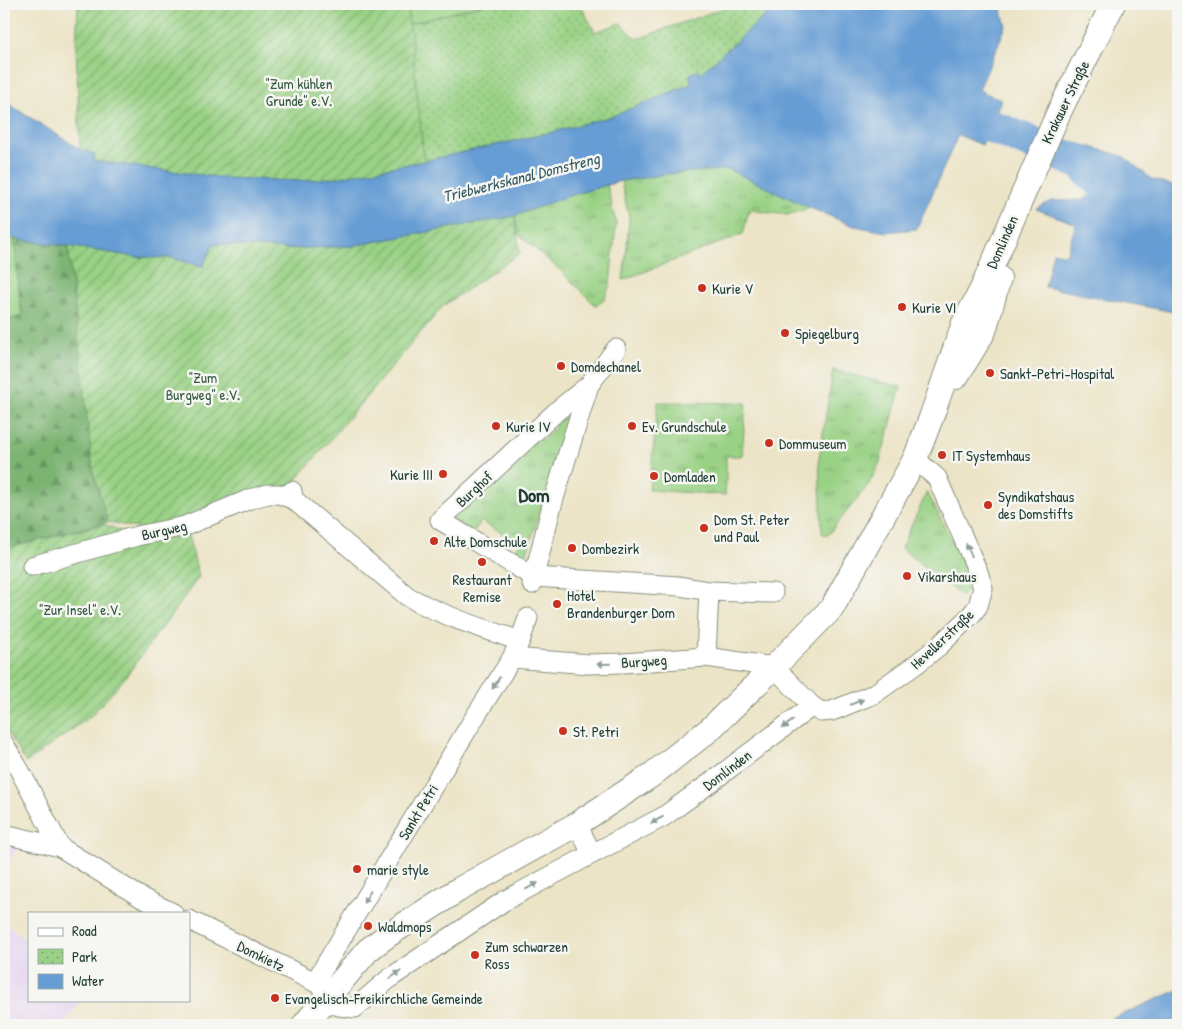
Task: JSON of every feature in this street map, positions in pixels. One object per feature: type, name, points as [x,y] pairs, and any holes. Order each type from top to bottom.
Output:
[{"type":"street","name":"Krakauer Straße","points":[[1020,202],[1058,114],[1114,4]]},
{"type":"street","name":"Domlinden","points":[[812,706],[663,817],[504,901],[390,978],[355,1008],[339,1006],[324,991],[368,950],[388,935],[458,890],[576,824],[649,777],[709,730],[832,608],[915,459],[964,324],[982,289],[1020,202]]},
{"type":"street","name":"Burghof","points":[[616,349],[589,385],[558,410],[440,520],[533,581],[679,586],[709,591],[774,593]]},
{"type":"street","name":"Burghof","points":[[533,581],[552,505],[589,385]]},
{"type":"street","name":"Hevellerstraße","points":[[812,706],[822,712],[832,711],[874,694],[940,645],[978,606],[983,588],[978,572],[937,478],[915,459]]},
{"type":"street","name":"Burgweg","points":[[32,566],[137,536],[185,526],[268,494],[292,495],[407,596],[472,625],[520,641]]},
{"type":"street","points":[[706,657],[709,591]]},
{"type":"street","points":[[520,641],[528,618]]},
{"type":"street","name":"Sankt Petri","points":[[324,991],[465,734],[512,658],[520,641]]},
{"type":"street","name":"Burgweg","points":[[512,658],[589,664],[706,657],[774,667]]},
{"type":"street","points":[[774,667],[812,706]]},
{"type":"street","points":[[4,744],[60,847]]},
{"type":"street","points":[[576,824],[592,854]]},
{"type":"street","points":[[4,834],[60,847],[142,898],[171,912]]},
{"type":"street","name":"Domkietz","points":[[190,921],[324,991]]},
{"type":"street","points":[[304,1025],[324,991]]},
{"type":"shaded area","points":[[4,842],[22,845],[4,864]]},
{"type":"shaded area","points":[[4,922],[28,942],[28,1002],[80,1002],[63,1025],[4,1025]]},
{"type":"green space","name":"\"Zum kühlen Grunde\" e.V.","points":[[78,4],[408,4],[424,161],[346,176],[315,180],[273,181],[171,172],[94,161],[94,154],[80,149],[76,47]]},
{"type":"green space","points":[[408,4],[485,4],[409,24]]},
{"type":"green space","points":[[485,4],[580,4],[595,32],[620,23],[637,39],[735,4],[778,4],[700,74],[690,74],[691,84],[613,116],[549,133],[424,161],[409,24]]},
{"type":"green space","points":[[728,169],[810,208],[787,215],[749,210],[743,234],[623,280],[629,217],[621,181],[668,174]]},
{"type":"green space","points":[[607,185],[616,223],[610,285],[604,299],[596,306],[560,270],[518,234],[515,216],[565,197]]},
{"type":"green space","name":"\"Zum Burgweg\" e.V.","points":[[515,216],[520,253],[443,306],[292,485],[147,530],[108,522],[93,471],[68,246],[136,257],[173,258],[203,267],[213,244],[288,249],[351,246]]},
{"type":"green space","points":[[4,230],[14,239],[22,317],[4,321]]},
{"type":"green space","points":[[14,239],[68,246],[93,471],[108,522],[4,549],[4,321],[22,316]]},
{"type":"green space","points":[[833,370],[901,387],[880,462],[869,484],[827,536],[822,533],[819,459]]},
{"type":"green space","points":[[658,402],[746,403],[742,456],[726,456],[725,495],[649,490]]},
{"type":"green space","points":[[565,417],[568,422],[527,553],[518,558],[513,556],[520,543],[481,521],[473,533],[453,520],[490,481],[494,485],[508,472],[504,466],[537,436],[542,440],[556,427],[553,422]]},
{"type":"green space","points":[[927,492],[969,574],[966,592],[962,596],[901,548]]},
{"type":"green space","name":"\"Zur Insel\" e.V.","points":[[104,524],[147,542],[187,531],[199,577],[124,679],[91,716],[26,763],[4,727],[4,549]]},
{"type":"water","points":[[778,4],[1000,4],[1006,26],[979,90],[1001,100],[982,145],[958,135],[917,229],[886,232],[854,226],[810,208],[728,169],[668,174],[621,181],[565,197],[515,216],[351,246],[288,249],[213,244],[203,267],[173,258],[136,257],[14,239],[4,230],[4,101],[80,149],[94,154],[94,161],[225,178],[300,181],[339,177],[424,161],[549,133],[613,116],[691,84],[690,74],[699,70],[700,74]]},
{"type":"water","points":[[1066,140],[1123,156],[1152,179],[1178,187],[1178,313],[1045,287],[1053,252],[1066,255],[1076,224],[1036,209],[1051,201],[1083,200],[1092,194],[1089,183],[1054,165]]},
{"type":"water","points":[[1178,990],[1178,1025],[1103,1025],[1111,1019]]},
{"type":"waterway","name":"Triebwerkskanal Domstreng","points":[[948,106],[990,126],[1079,162],[1097,179]]},
{"type":"place","name":"Kurie V","points":[[702,288]]},
{"type":"place","name":"Kurie VI","points":[[902,307]]},
{"type":"place","name":"Spiegelburg","points":[[785,333]]},
{"type":"place","name":"Domdechanel","points":[[561,366]]},
{"type":"place","name":"Sankt-Petri-Hospital","points":[[990,373]]},
{"type":"place","name":"Kurie IV","points":[[496,426]]},
{"type":"place","name":"Ev. Grundschule","points":[[632,426]]},
{"type":"place","name":"Dommuseum","points":[[769,443]]},
{"type":"place","name":"IT Systemhaus","points":[[942,455]]},
{"type":"place","name":"Kurie III","points":[[443,474]]},
{"type":"place","name":"Domladen","points":[[654,476]]},
{"type":"place","name":"Syndikatshaus des Domstifts","points":[[988,505]]},
{"type":"place","name":"Dom St. Peter und Paul","points":[[704,528]]},
{"type":"place","name":"Alte Domschule","points":[[434,541]]},
{"type":"place","name":"Dombezirk","points":[[572,548]]},
{"type":"place","name":"Restaurant Remise","points":[[482,562]]},
{"type":"place","name":"Vikarshaus","points":[[907,576]]},
{"type":"place","name":"Hotel Brandenburger Dom","points":[[557,604]]},
{"type":"place","name":"St. Petri","points":[[563,731]]},
{"type":"place","name":"marie style","points":[[357,869]]},
{"type":"place","name":"Waldmops","points":[[368,926]]},
{"type":"place","name":"Zum schwarzen Ross","points":[[475,955]]},
{"type":"place","name":"Evangelisch-Freikirchliche Gemeinde","points":[[275,998]]},
{"type":"district","name":"Dom","points":[[534,494]]}]
